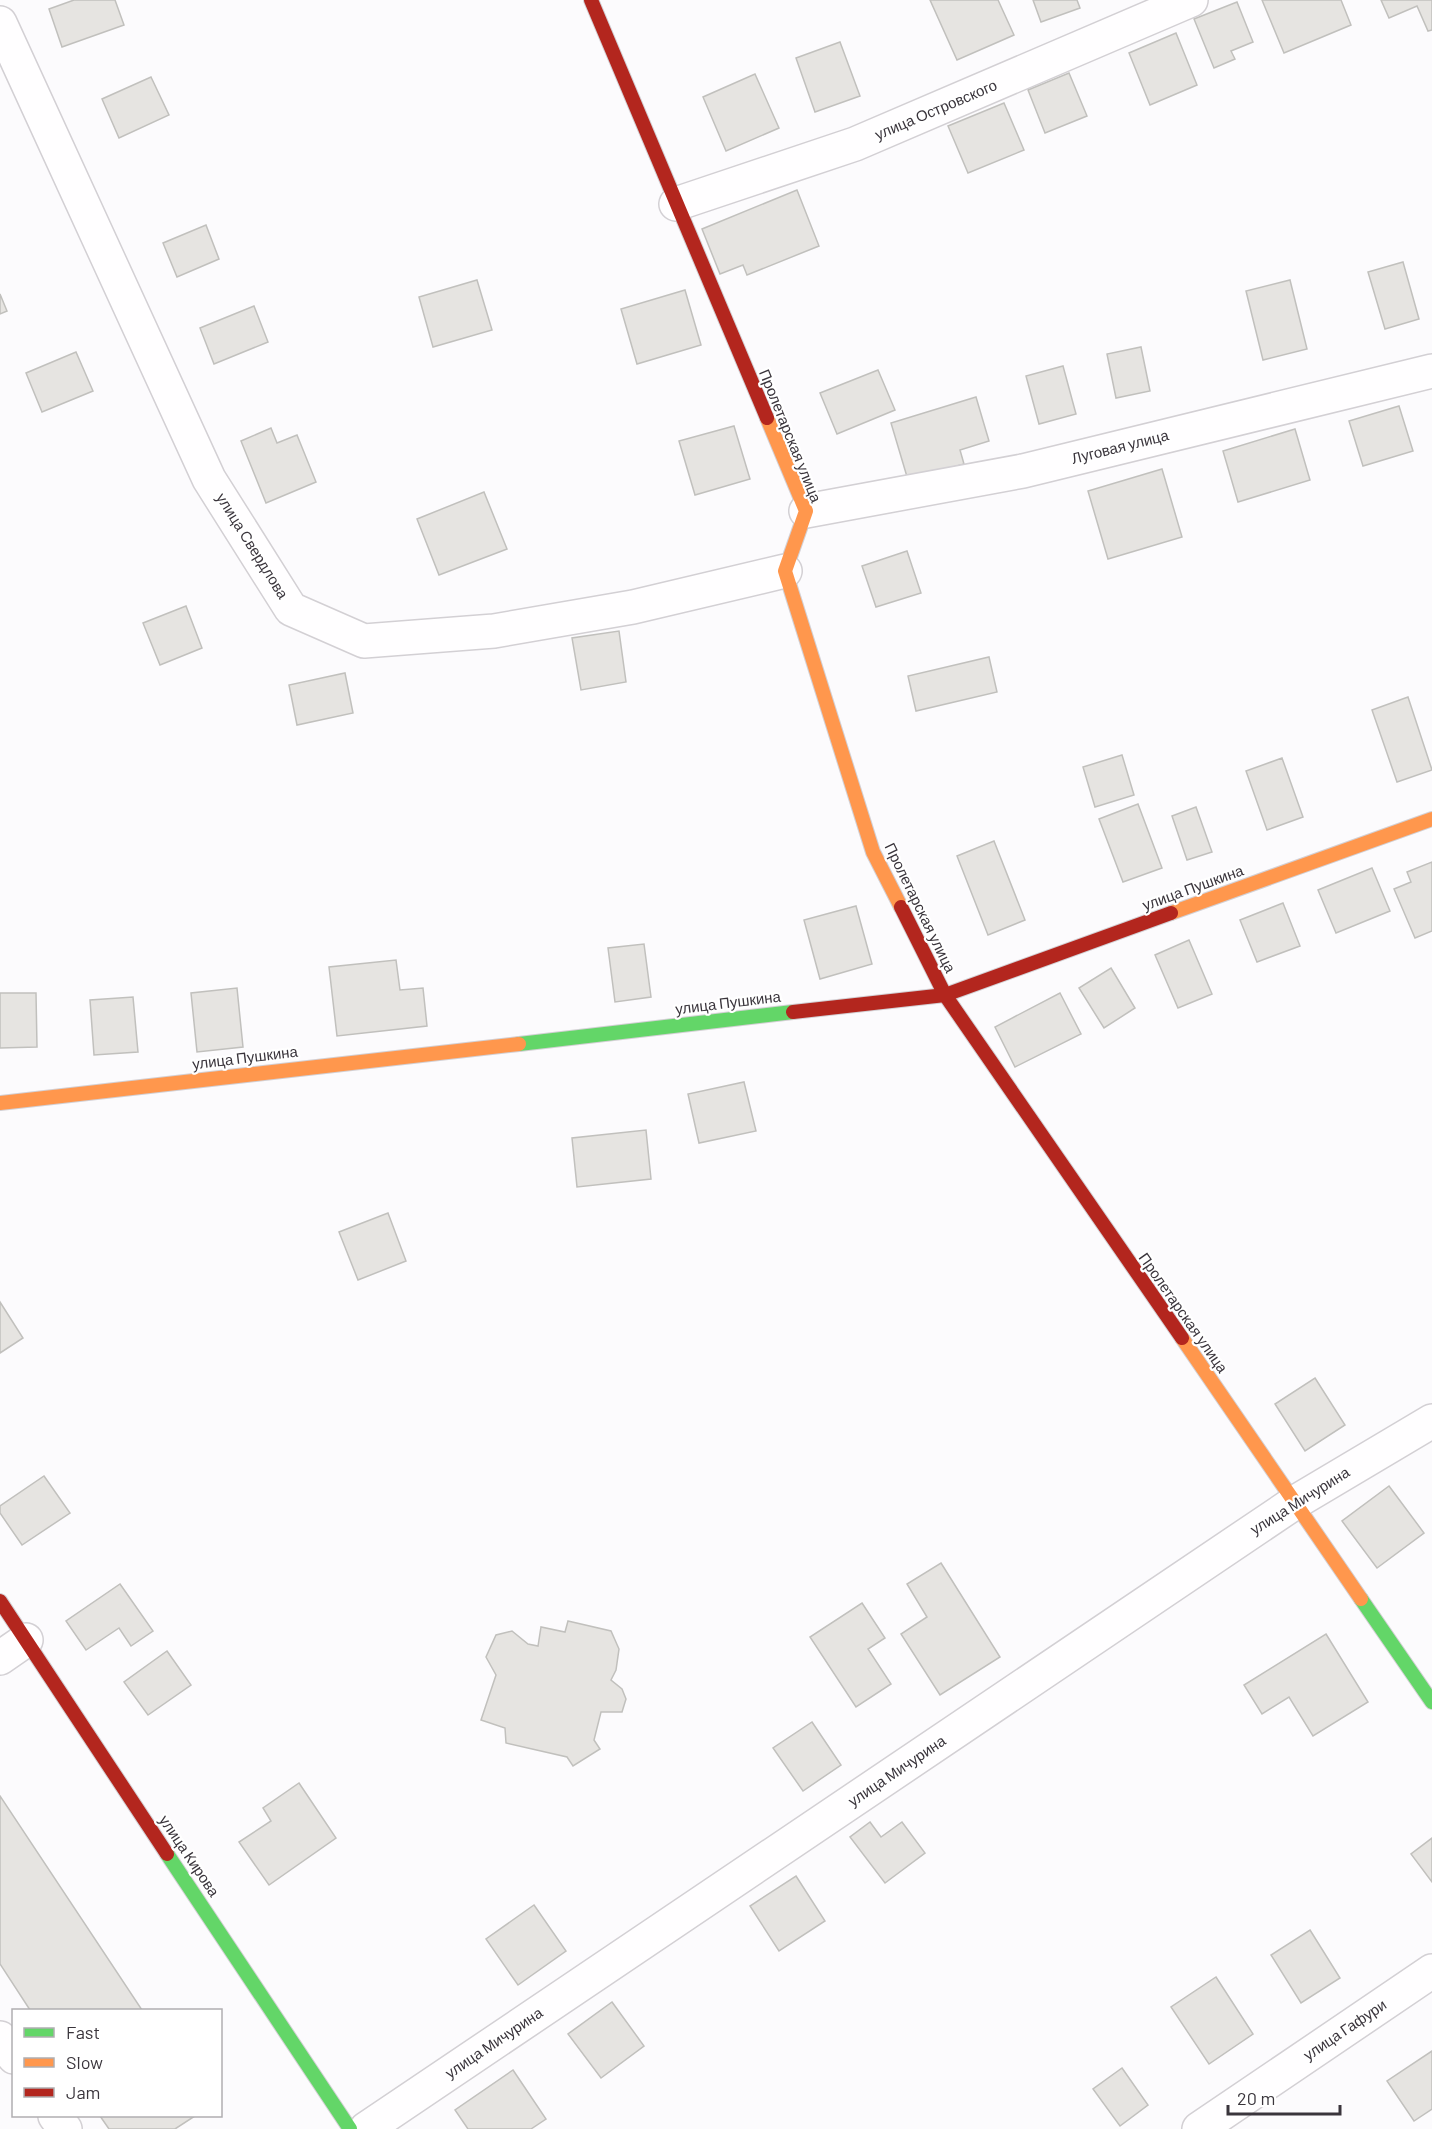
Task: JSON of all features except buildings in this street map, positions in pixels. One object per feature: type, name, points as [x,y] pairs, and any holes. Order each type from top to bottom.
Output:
[{"type":"street","name":"Пролетарская улица","points":[[591,0],[806,511],[784,571],[873,852],[945,995],[1432,1702]]},
{"type":"street","name":"улица Островского","points":[[676,204],[855,144],[1191,0]]},
{"type":"street","name":"улица Свердлова","points":[[0,23],[209,479],[291,609],[364,641],[494,631],[633,608],[784,571]]},
{"type":"street","name":"Луговая улица","points":[[806,511],[1023,471],[1432,371]]},
{"type":"street","name":"улица Пушкина","points":[[0,1103],[945,995],[1432,819]]},
{"type":"street","name":"улица Мичурина","points":[[366,2129],[1294,1503],[1432,1421]]},
{"type":"street","name":"улица Кирова","points":[[0,1601],[13,1649],[350,2129]]},
{"type":"street","name":"улица Гафури","points":[[1199,2129],[1432,1971]]},
{"type":"street","points":[[0,2038],[12,2054]]},
{"type":"traffic: fast","points":[[519,1044],[793,1012]]},
{"type":"traffic: fast","points":[[1361,1599],[1432,1702]]},
{"type":"traffic: fast","points":[[167,1854],[350,2129]]},
{"type":"traffic: slow","points":[[767,418],[806,511],[785,571],[873,852],[901,907]]},
{"type":"traffic: slow","points":[[1171,913],[1432,819]]},
{"type":"traffic: slow","points":[[0,1103],[519,1044]]},
{"type":"traffic: slow","points":[[1182,1338],[1361,1599]]},
{"type":"traffic: jam","points":[[591,0],[767,418]]},
{"type":"traffic: jam","points":[[901,907],[945,995],[1182,1338]]},
{"type":"traffic: jam","points":[[793,1012],[945,995],[1171,913]]},
{"type":"traffic: jam","points":[[0,1601],[167,1854]]}]
